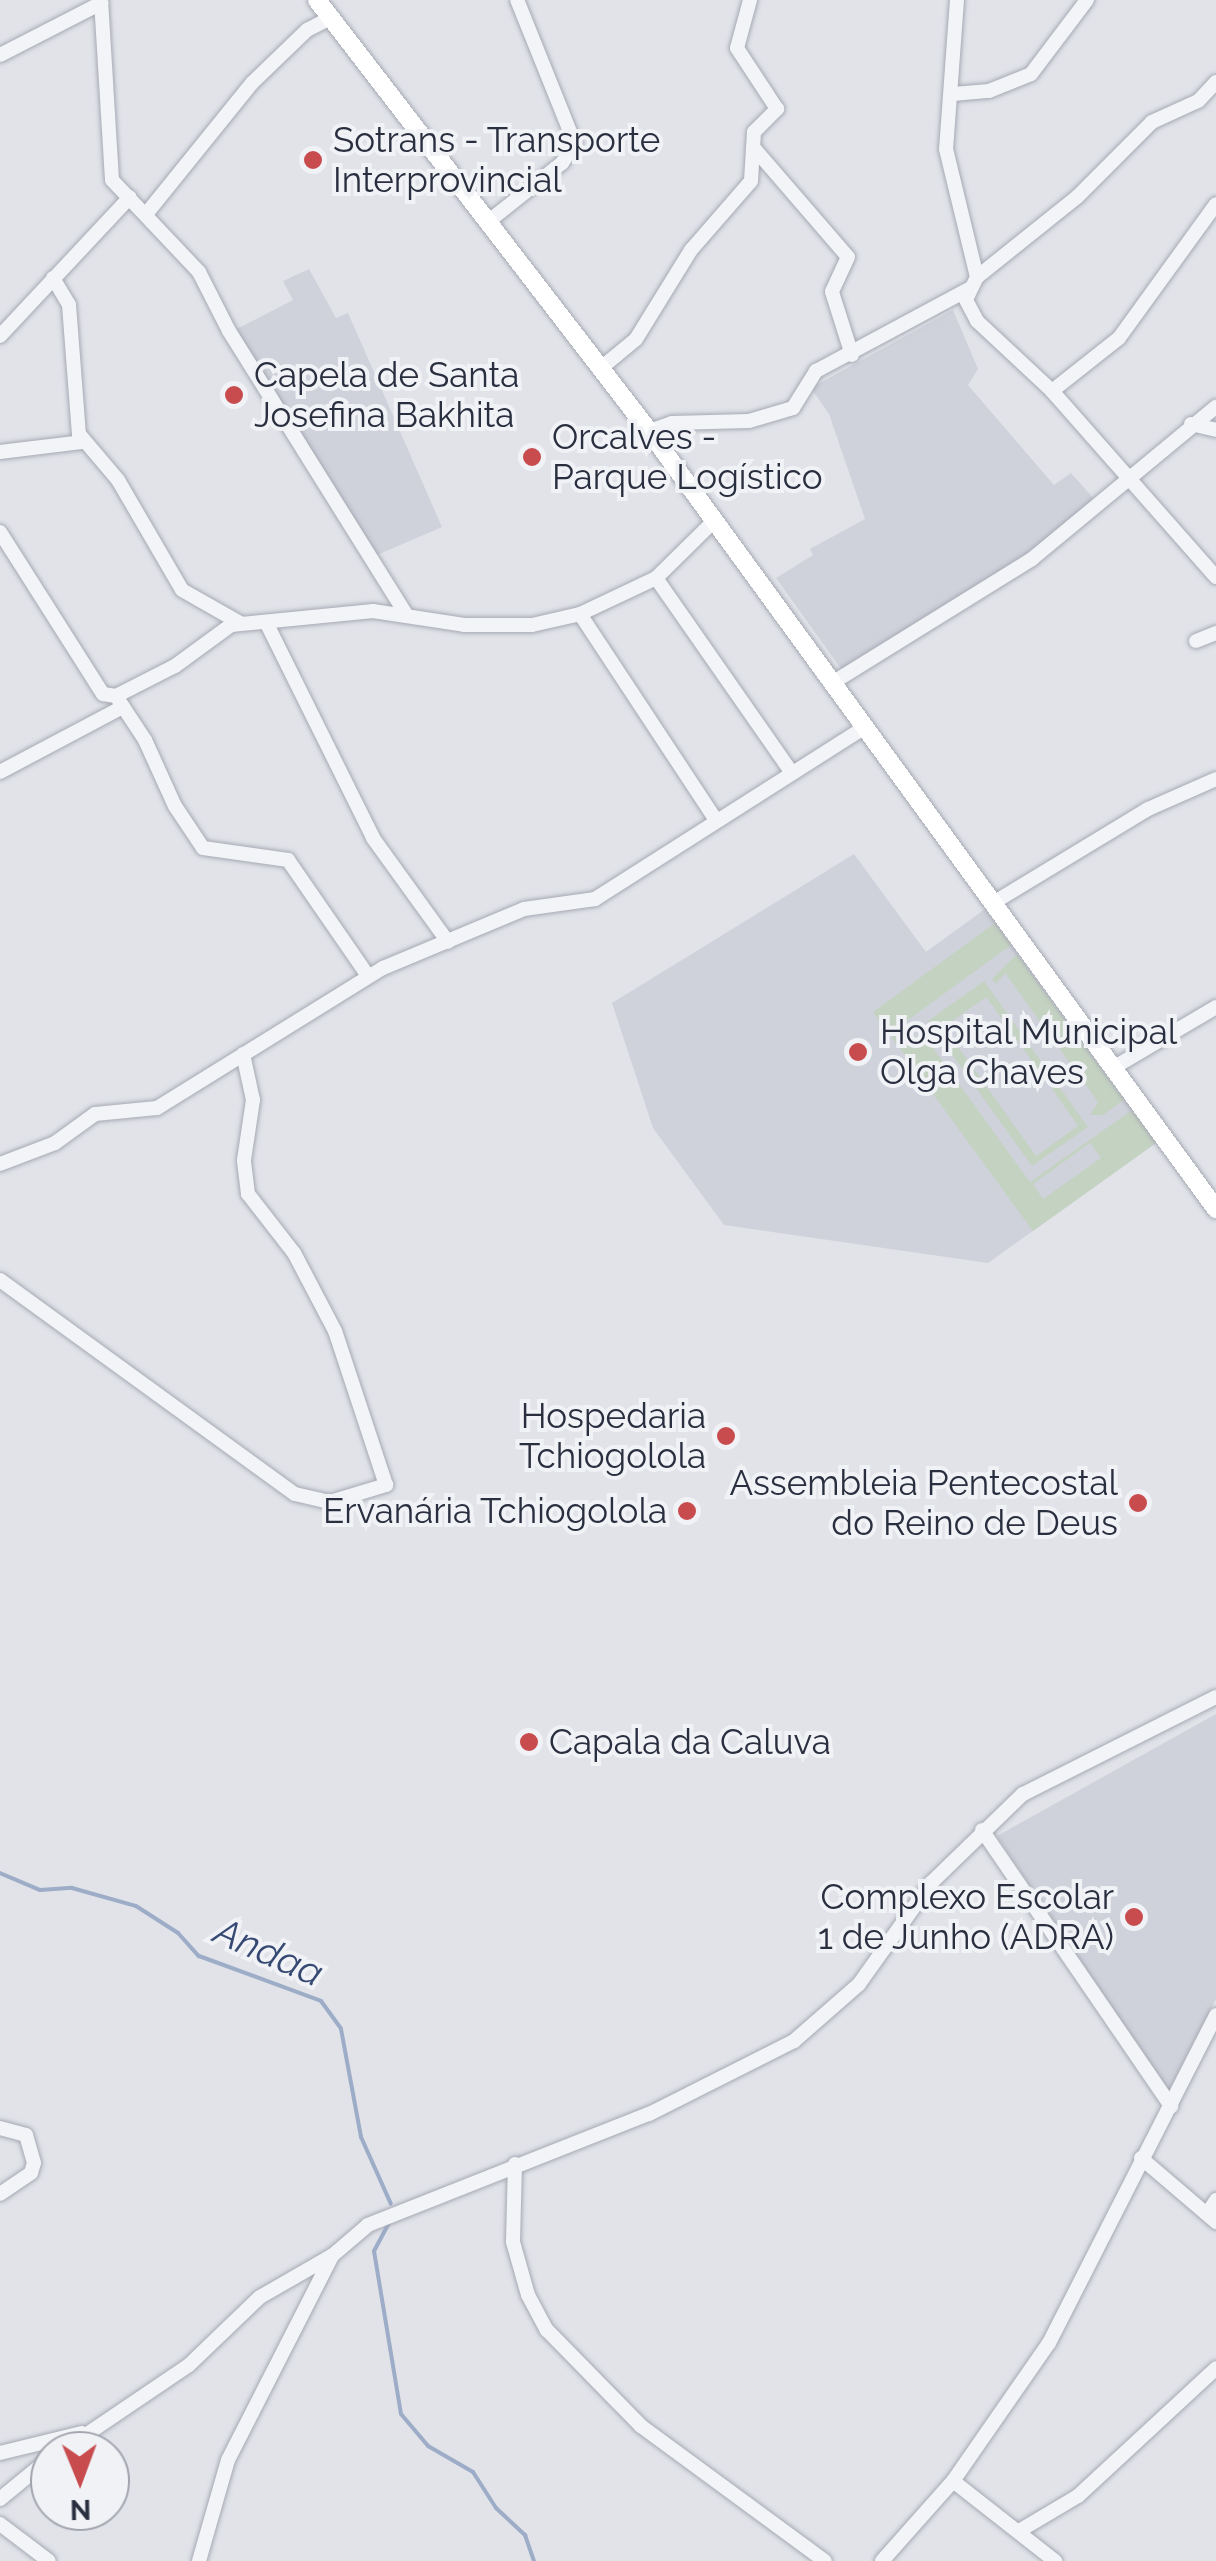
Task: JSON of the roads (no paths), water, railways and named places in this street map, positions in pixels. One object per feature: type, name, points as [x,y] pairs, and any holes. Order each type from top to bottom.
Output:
[{"type":"main road","points":[[317,0],[649,432],[1216,1209]]},
{"type":"street","points":[[489,221],[562,162],[575,144],[517,0]]},
{"type":"street","points":[[601,368],[636,339],[691,250],[746,190],[754,132],[776,102],[738,48],[750,0]]},
{"type":"street","points":[[957,0],[946,149],[974,283],[966,300],[976,321],[1052,391],[1128,482],[1216,577]]},
{"type":"street","points":[[953,94],[989,91],[1031,74],[1087,0]]},
{"type":"street","points":[[0,55],[101,2],[107,160],[112,180],[199,272],[238,348],[406,613]]},
{"type":"street","points":[[147,213],[252,83],[306,30],[333,17]]},
{"type":"street","points":[[649,432],[672,423],[749,421],[792,408],[816,372],[974,283],[1077,197],[1152,122],[1198,101],[1216,82]]},
{"type":"street","points":[[753,147],[848,257],[832,292],[852,355]]},
{"type":"street","points":[[0,336],[130,196]]},
{"type":"street","points":[[1052,391],[1119,338],[1216,204]]},
{"type":"street","points":[[53,278],[67,294],[83,442],[118,480],[182,590],[241,624]]},
{"type":"street","points":[[832,683],[1032,559],[1160,459],[1191,424],[1216,407]]},
{"type":"street","points":[[1191,424],[1216,430]]},
{"type":"street","points":[[0,452],[83,442]]},
{"type":"street","points":[[0,772],[175,666],[224,627],[406,613],[464,625],[532,625],[580,614],[656,578],[714,521]]},
{"type":"street","points":[[0,532],[103,694],[119,702],[203,848],[288,860],[368,976]]},
{"type":"street","points":[[656,578],[792,773]]},
{"type":"street","points":[[580,614],[716,820]]},
{"type":"street","points":[[266,622],[373,838],[448,942]]},
{"type":"street","points":[[1196,641],[1216,633]]},
{"type":"street","points":[[0,1164],[54,1143],[95,1114],[158,1108],[368,976],[524,909],[595,898],[865,727]]},
{"type":"street","points":[[993,903],[1148,809],[1216,779]]},
{"type":"street","points":[[1113,1068],[1216,1007]]},
{"type":"street","points":[[0,1280],[296,1494],[330,1502],[386,1485],[335,1332],[294,1253],[248,1194],[244,1160],[253,1100],[243,1054]]},
{"type":"street","points":[[0,2452],[98,2430],[189,2365],[260,2297],[333,2255],[395,2210],[648,2114],[794,2041],[859,1984],[932,1884],[982,1830],[1024,1794],[1216,1697]]},
{"type":"street","points":[[982,1830],[1171,2106]]},
{"type":"street","points":[[882,2561],[953,2481],[1050,2343],[1216,2016]]},
{"type":"street","points":[[0,2128],[26,2135],[34,2162],[31,2174],[0,2194]]},
{"type":"street","points":[[1142,2158],[1212,2218],[1216,2200]]},
{"type":"street","points":[[515,2164],[514,2242],[528,2295],[547,2330],[640,2426],[825,2561]]},
{"type":"street","points":[[199,2561],[228,2460],[333,2255]]},
{"type":"street","points":[[1018,2531],[1078,2496],[1216,2368]]},
{"type":"street","points":[[0,2499],[30,2474]]},
{"type":"street","points":[[953,2481],[1055,2561]]},
{"type":"street","points":[[0,2524],[49,2561]]},
{"type":"waterway","name":"Andaa","points":[[0,1873],[40,1890],[72,1888],[136,1906],[178,1933],[199,1956],[321,2001],[341,2029],[361,2137],[391,2204]]},
{"type":"waterway","name":"Andaa","points":[[390,2221],[374,2251],[401,2414],[428,2446],[473,2472],[496,2508],[525,2535],[534,2561]]},
{"type":"place","name":"Sotrans - Transporte Interprovincial","points":[[313,160]]},
{"type":"place","name":"Capela de Santa Josefina Bakhita","points":[[234,395]]},
{"type":"place","name":"Orcalves - Parque Logístico","points":[[532,457]]},
{"type":"place","name":"Hospital Municipal Olga Chaves","points":[[858,1052]]},
{"type":"place","name":"Hospedaria Tchiogolola","points":[[726,1436]]},
{"type":"place","name":"Assembleia Pentecostal do Reino de Deus","points":[[1138,1503]]},
{"type":"place","name":"Ervanária Tchiogolola","points":[[687,1511]]},
{"type":"place","name":"Capala da Caluva","points":[[529,1742]]},
{"type":"place","name":"Complexo Escolar 1 de Junho (ADRA)","points":[[1134,1917]]}]
